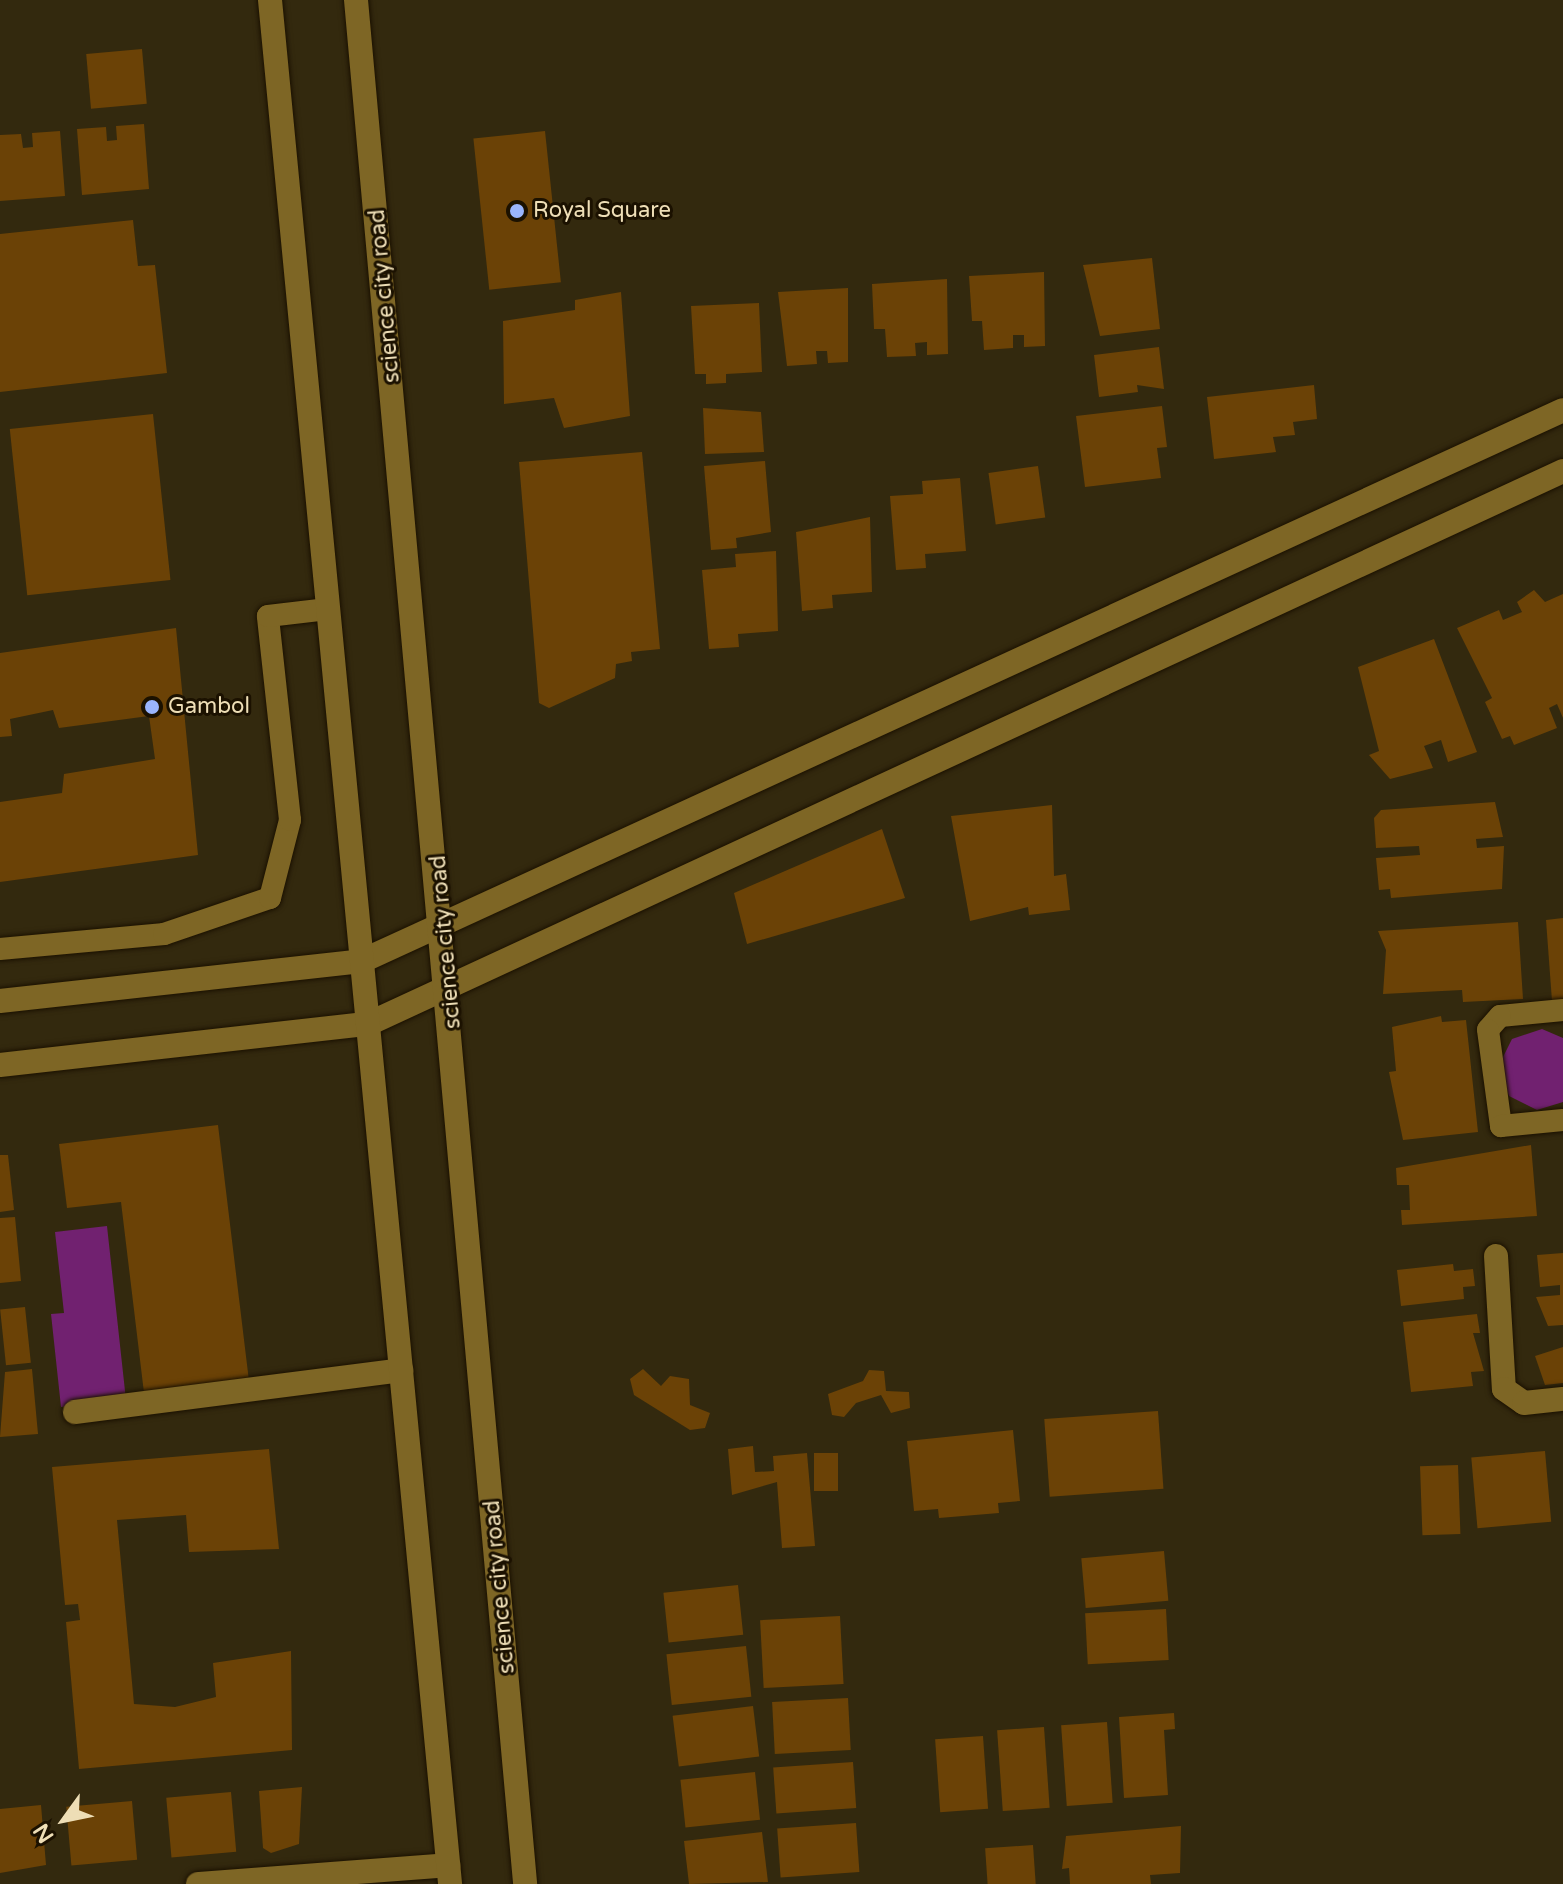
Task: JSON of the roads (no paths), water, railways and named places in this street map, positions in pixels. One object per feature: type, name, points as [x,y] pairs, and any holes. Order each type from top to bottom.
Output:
[{"type":"street","points":[[198,1884],[449,1874],[270,0]]},
{"type":"street","name":"science city road","points":[[356,0],[450,987],[525,1884]]},
{"type":"street","points":[[0,1001],[362,961],[1563,410]]},
{"type":"street","points":[[0,1065],[368,1024],[1563,471]]},
{"type":"street","points":[[1496,1256],[1504,1389],[1524,1403],[1563,1399]]},
{"type":"street","points":[[75,1412],[401,1370]]},
{"type":"lane","points":[[0,949],[164,934],[270,898],[290,820],[268,616],[328,609]]},
{"type":"lane","points":[[1563,1010],[1500,1016],[1488,1030],[1501,1126],[1563,1120]]},
{"type":"place","name":"Royal Square","points":[[517,211]]},
{"type":"place","name":"Gambol","points":[[152,707]]}]
